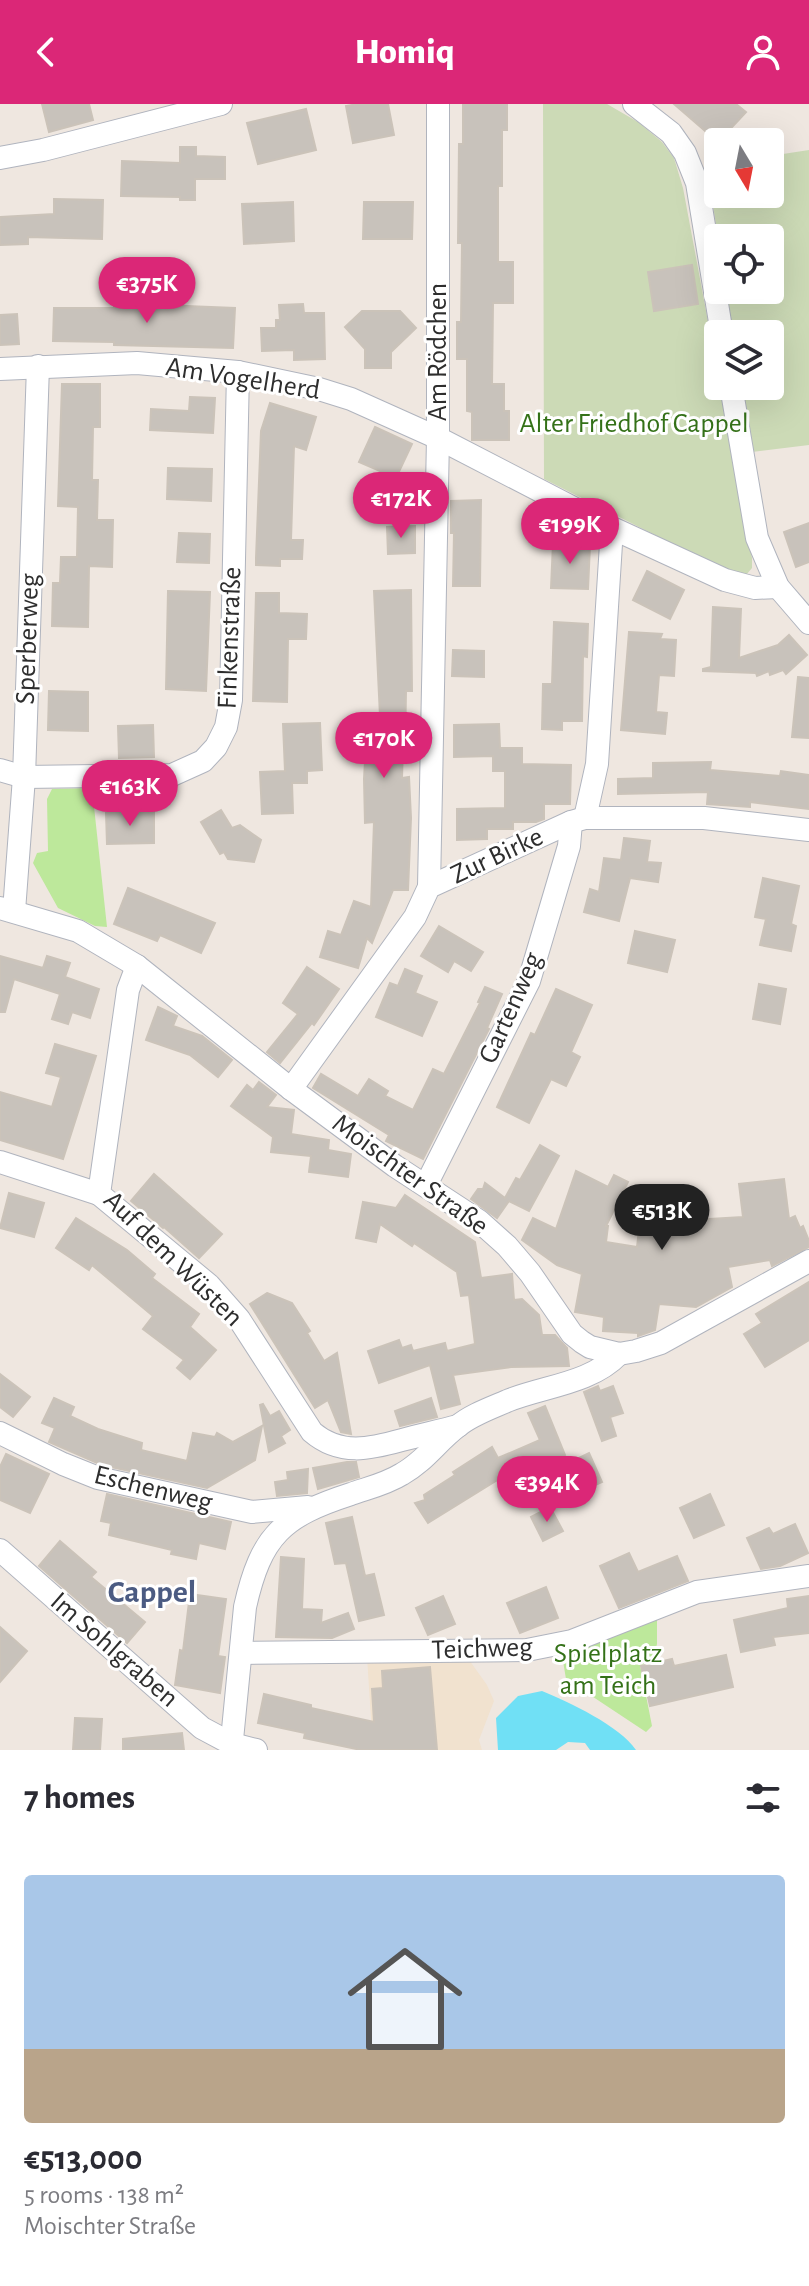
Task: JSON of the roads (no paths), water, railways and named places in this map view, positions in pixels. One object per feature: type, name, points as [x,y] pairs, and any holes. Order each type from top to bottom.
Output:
[{"type":"street","points":[[0,158],[43,150],[221,104]]},
{"type":"street","name":"Am Rödchen","points":[[429,887],[438,438],[438,104]]},
{"type":"street","points":[[634,104],[671,133],[685,153],[697,183],[720,320]]},
{"type":"street","name":"Am Vogelherd","points":[[0,369],[137,363],[238,372],[288,381],[351,399],[438,438],[612,528],[725,580],[755,588],[778,587]]},
{"type":"street","name":"Sperberweg","points":[[7,910],[24,777],[38,366]]},
{"type":"street","name":"Finkenstraße","points":[[0,770],[24,777],[172,775],[203,761],[216,747],[226,727],[231,700],[238,372]]},
{"type":"street","points":[[733,400],[757,538],[778,587],[809,623]]},
{"type":"street","name":"Gartenweg","points":[[426,1185],[529,981],[597,764],[612,528]]},
{"type":"street","name":"Zur Birke","points":[[291,1089],[415,917],[429,887],[578,820],[704,818],[809,830]]},
{"type":"street","name":"Moischter Straße","points":[[7,910],[78,931],[137,966],[291,1089],[395,1166],[479,1221],[507,1246],[530,1273],[572,1334],[590,1347],[619,1354]]},
{"type":"street","name":"Auf dem Wüsten","points":[[137,966],[128,990],[99,1194],[209,1285],[227,1304],[312,1432],[322,1441],[342,1448],[377,1448],[458,1426]]},
{"type":"street","points":[[0,1162],[99,1194]]},
{"type":"street","points":[[232,1747],[245,1607],[259,1562],[286,1524],[313,1506],[388,1482],[405,1473],[458,1426],[508,1400],[588,1376],[619,1354],[661,1343],[809,1261]]},
{"type":"street","name":"Eschenweg","points":[[0,1433],[98,1478],[252,1512],[313,1506]]},
{"type":"street","name":"Im Sohlgraben","points":[[0,1550],[202,1728],[232,1747],[256,1750]]},
{"type":"street","name":"Teichweg","points":[[241,1653],[527,1650],[572,1641],[697,1592],[809,1576]]},
{"type":"water","points":[[542,1691],[606,1724],[636,1750],[590,1750],[585,1743],[568,1742],[556,1750],[498,1750],[496,1718],[518,1696]]},
{"type":"district","name":"Cappel","points":[[152,1592]]},
{"type":"park label","name":"Alter Friedhof Cappel","points":[[634,424]]},
{"type":"park label","name":"Spielplatz am Teich","points":[[608,1670]]}]
